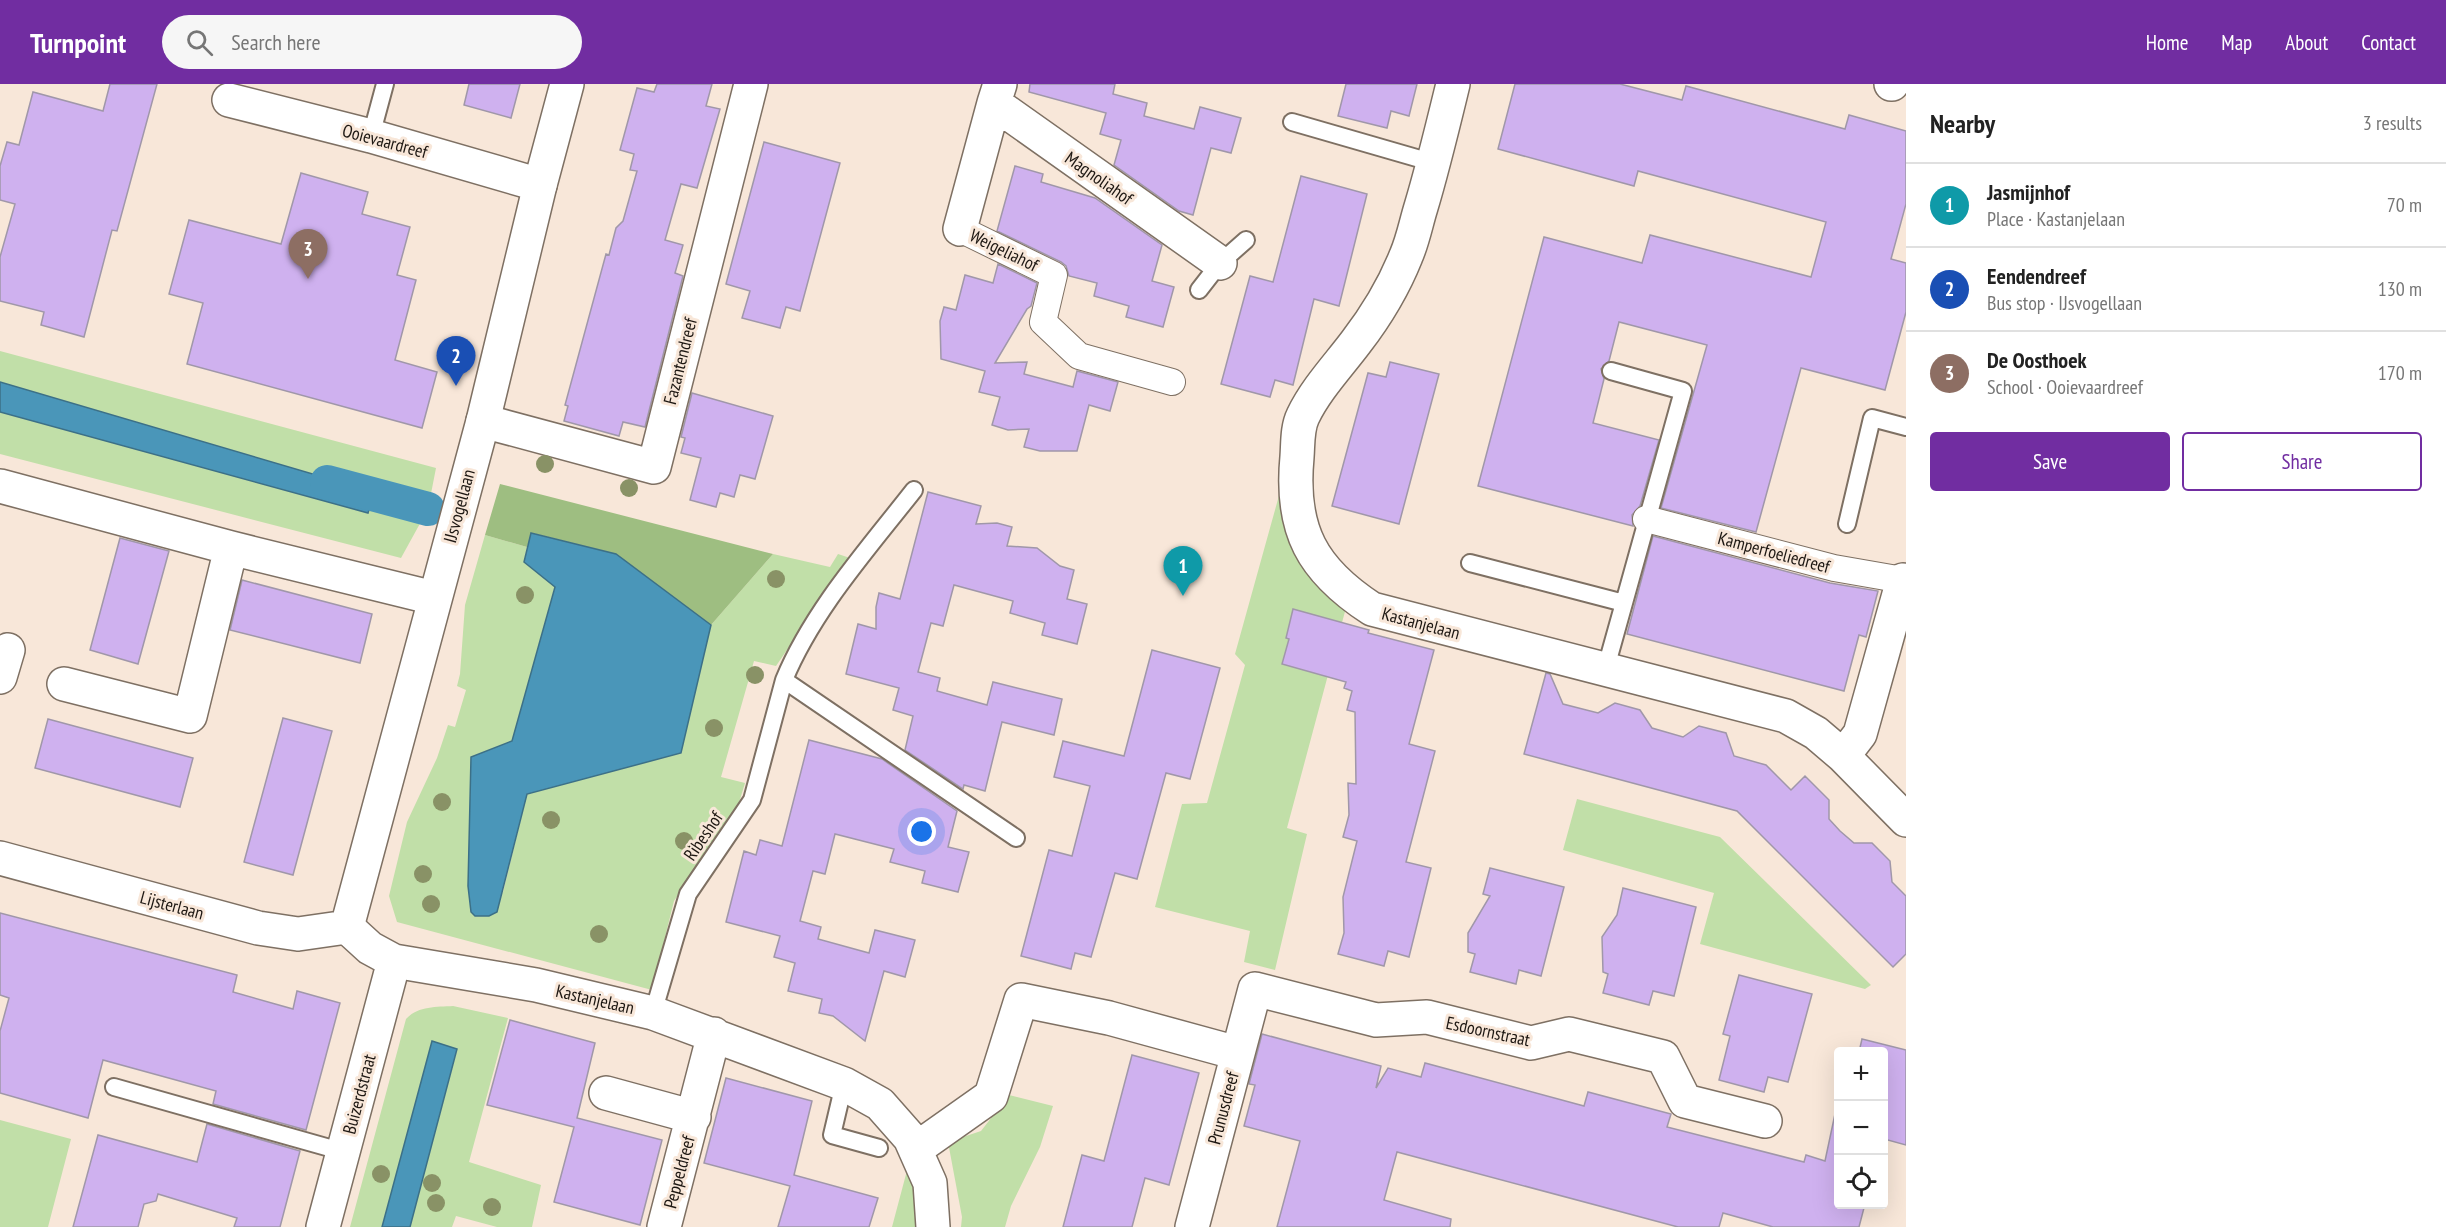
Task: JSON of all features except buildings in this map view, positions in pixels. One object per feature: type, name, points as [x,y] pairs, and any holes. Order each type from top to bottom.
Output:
[{"type":"street","name":"IJsvogellaan","points":[[347,927],[483,421],[567,84]]},
{"type":"street","name":"Fazantendreef","points":[[483,421],[654,467],[751,84]]},
{"type":"street","name":"Kastanjelaan","points":[[1453,84],[1434,163],[1407,255],[1386,296],[1358,340],[1324,383],[1302,417],[1296,470],[1296,504],[1306,541],[1324,570],[1348,594],[1372,609],[1786,716],[1816,733],[1843,756],[1906,820]]},
{"type":"street","name":"Weigeliahof","points":[[997,94],[960,229],[1054,275],[1044,322],[1079,356],[1172,382]]},
{"type":"street","name":"Magnoliahof","points":[[997,94],[1220,263]]},
{"type":"street","name":"Ooievaardreef","points":[[230,100],[371,136],[540,185]]},
{"type":"street","points":[[0,486],[231,548],[434,598]]},
{"type":"street","name":"Kamperfoeliedreef","points":[[1646,519],[1834,568],[1905,576]]},
{"type":"street","points":[[64,684],[190,716],[231,548]]},
{"type":"street","points":[[1843,756],[1860,734],[1905,576]]},
{"type":"street","name":"Lijsterlaan","points":[[0,858],[258,928],[297,934],[347,927]]},
{"type":"street","name":"Kastanjelaan","points":[[347,927],[370,948],[394,961],[536,985],[653,1013],[844,1084],[880,1104],[910,1138],[930,1183],[933,1227]]},
{"type":"street","name":"Buizerdstraat","points":[[323,1227],[394,961]]},
{"type":"street","name":"Prunusdreef","points":[[1192,1227],[1255,989]]},
{"type":"street","name":"Esdoornstraat","points":[[1255,989],[1376,1020],[1427,1017],[1531,1043],[1569,1034],[1663,1057],[1685,1101],[1765,1121]]},
{"type":"street","points":[[916,1149],[992,1096],[1021,1000],[1109,1018],[1237,1053]]},
{"type":"street","name":"Peppeldreef","points":[[664,1227],[714,1034]]},
{"type":"street","name":"Peppeldreef","points":[[606,1094],[694,1117]]},
{"type":"lane","points":[[371,136],[385,84]]},
{"type":"lane","points":[[1292,122],[1434,163]]},
{"type":"lane","points":[[1199,290],[1220,263],[1246,240]]},
{"type":"lane","points":[[1605,671],[1683,391],[1611,371]]},
{"type":"lane","points":[[1847,524],[1872,418],[1906,427]]},
{"type":"lane","name":"Ribeshof","points":[[653,1013],[688,894],[752,800],[784,680],[797,649],[852,569],[914,490]]},
{"type":"lane","points":[[1470,563],[1624,603]]},
{"type":"lane","points":[[784,680],[1016,838]]},
{"type":"lane","points":[[844,1084],[832,1135],[879,1148]]},
{"type":"lane","points":[[114,1087],[344,1152]]},
{"type":"green space","points":[[0,351],[436,468],[428,509],[401,558],[0,454],[0,412],[368,513],[374,492],[0,382]]},
{"type":"green space","points":[[500,484],[773,554],[711,625],[616,554],[532,533],[527,547],[485,535]]},
{"type":"green space","points":[[1280,492],[1303,559],[1347,604],[1287,828],[1307,834],[1275,970],[1244,962],[1250,931],[1155,907],[1182,804],[1207,803],[1245,665],[1235,654]]},
{"type":"green space","points":[[485,535],[527,547],[524,562],[555,586],[512,741],[471,757],[468,886],[471,912],[503,892],[527,794],[681,753],[711,625],[773,554],[830,567],[838,554],[850,558],[776,666],[754,661],[721,777],[745,783],[738,806],[674,901],[652,990],[397,922],[389,896],[407,822],[437,758],[448,725],[455,727],[466,690],[457,686],[460,674],[465,605]]},
{"type":"green space","points":[[1577,799],[1720,837],[1871,985],[1865,989],[1700,944],[1714,893],[1563,850]]},
{"type":"green space","points":[[453,1006],[508,1018],[469,1162],[541,1185],[532,1227],[497,1227],[456,1216],[452,1227],[410,1227],[457,1050],[432,1041],[382,1227],[350,1227],[406,1019],[422,1009]]},
{"type":"green space","points":[[1009,1095],[1053,1106],[1040,1147],[1011,1206],[1005,1227],[961,1227],[962,1217],[948,1142],[981,1131]]},
{"type":"green space","points":[[0,1120],[71,1139],[48,1227],[0,1227]]},
{"type":"green space","points":[[909,1163],[915,1183],[919,1227],[892,1227]]},
{"type":"water","points":[[0,382],[374,492],[368,513],[0,412]]},
{"type":"water","points":[[531,533],[616,554],[711,625],[681,753],[527,794],[497,912],[489,916],[475,916],[471,912],[468,886],[471,757],[512,741],[555,587],[524,562]]},
{"type":"water","points":[[432,1041],[457,1049],[410,1227],[382,1227]]},
{"type":"waterway","points":[[327,482],[428,509]]},
{"type":"place","name":"De Oosthoek","points":[[308,279]]},
{"type":"place","name":"Eendendreef","points":[[456,386]]},
{"type":"place","name":"Jasmijnhof","points":[[1183,596]]}]
